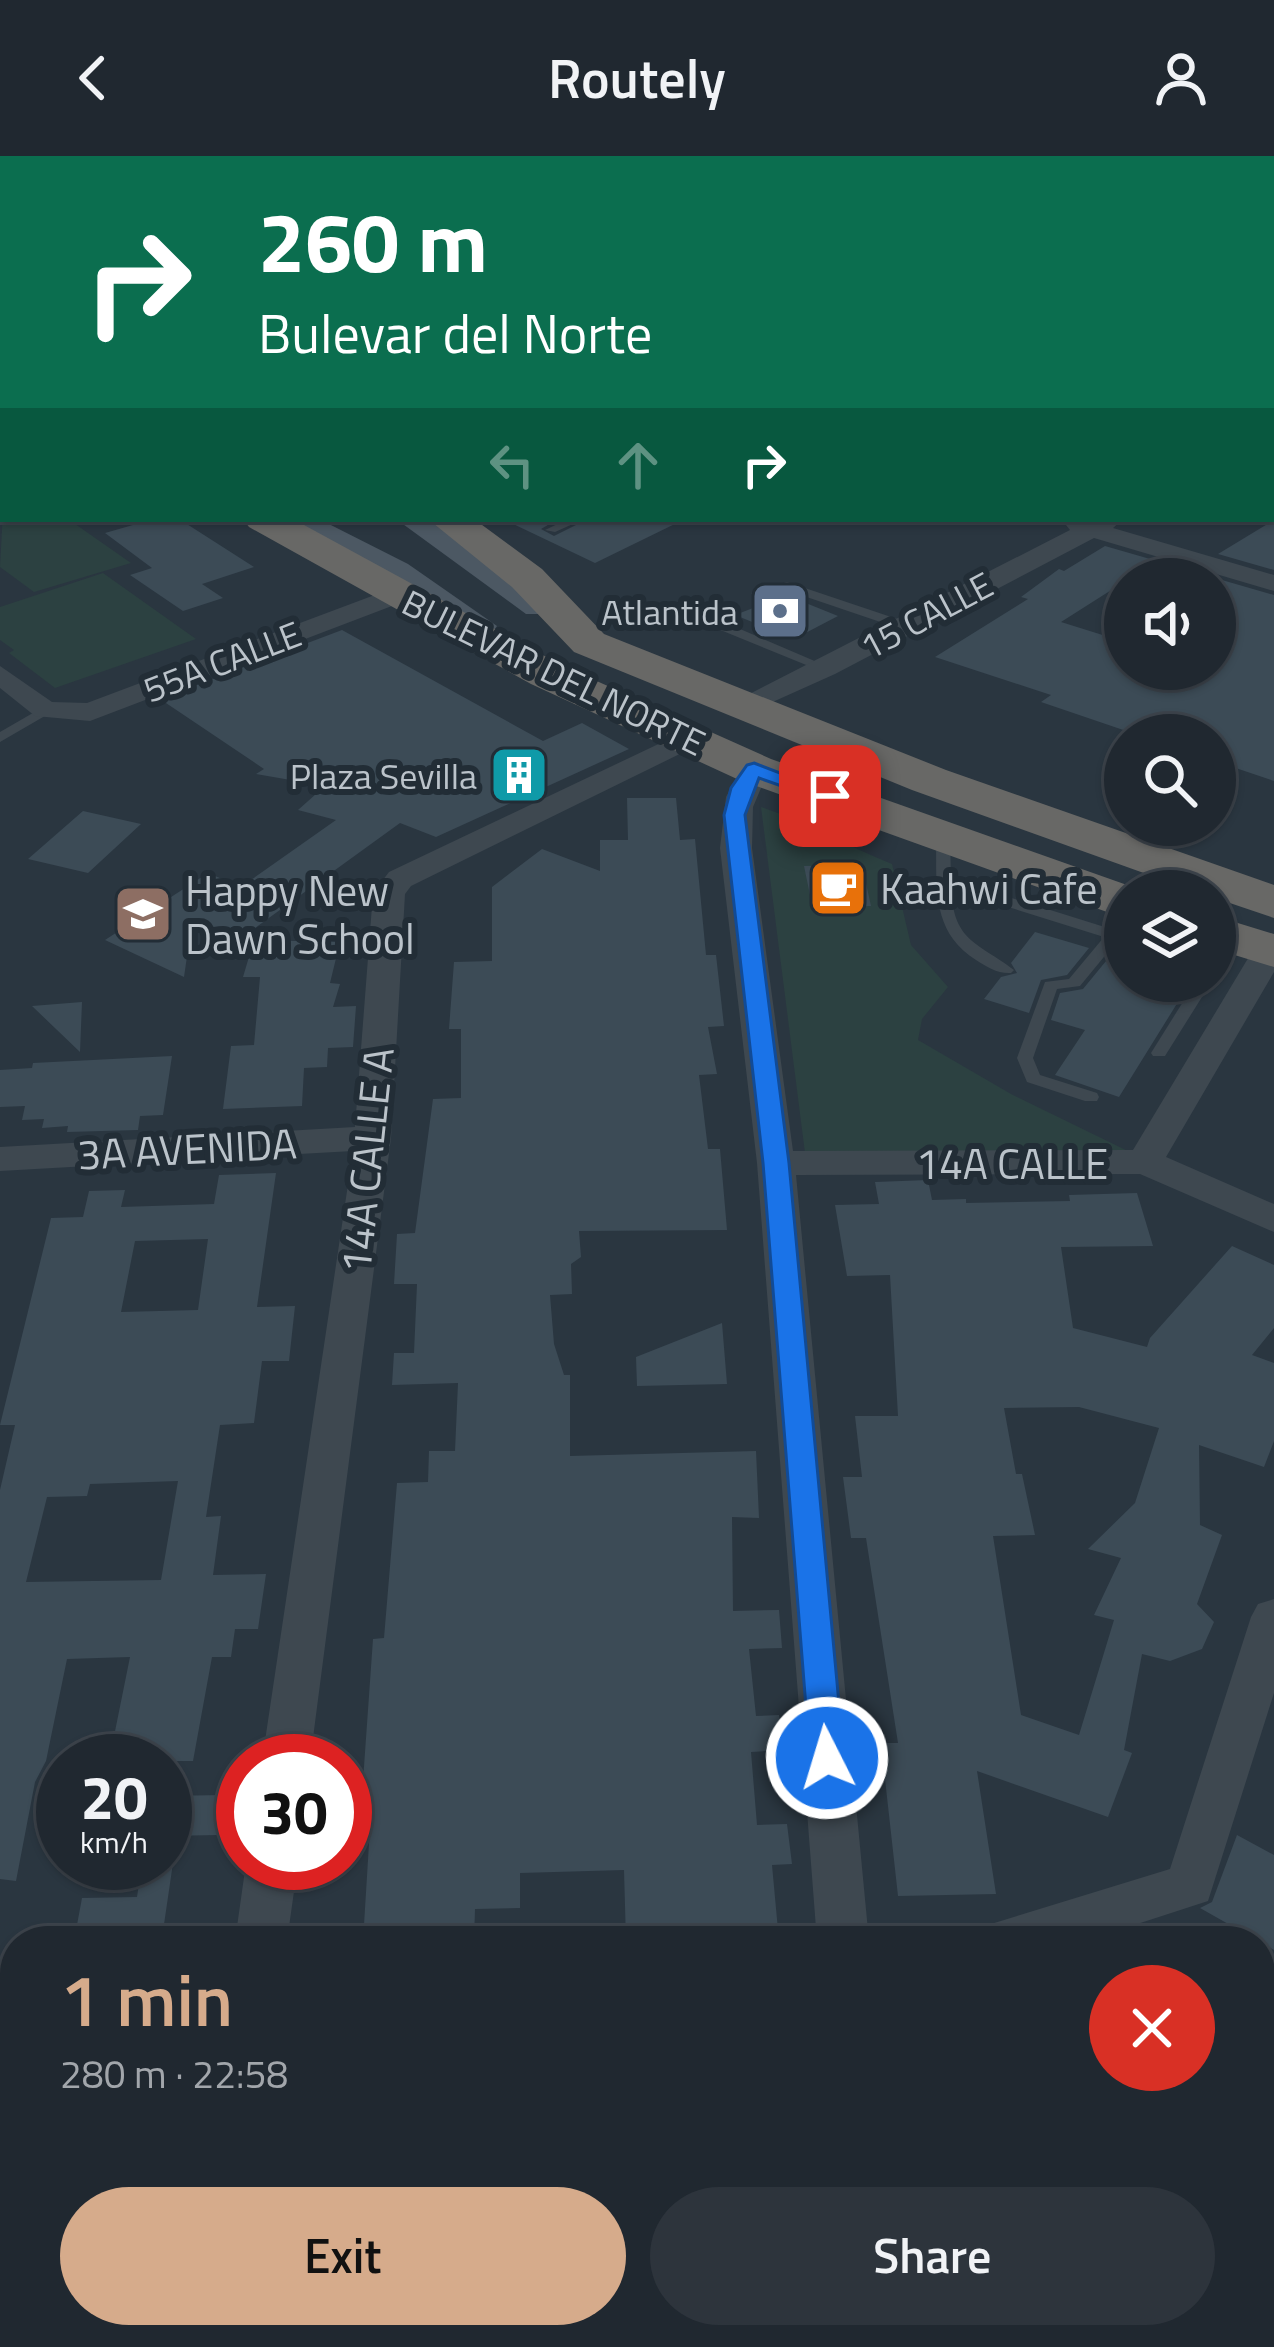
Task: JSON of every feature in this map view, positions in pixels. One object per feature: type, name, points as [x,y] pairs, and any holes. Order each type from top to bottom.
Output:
[{"type":"highway","name":"BULEVAR DEL NORTE","points":[[268,522],[547,675],[944,860],[1104,918]]},
{"type":"highway","name":"BULEVAR DEL NORTE","points":[[452,522],[527,578],[589,643],[740,706],[1082,834],[1253,928]]},
{"type":"main road","points":[[299,522],[395,572],[547,675]]},
{"type":"main road","points":[[418,522],[486,565],[589,643]]},
{"type":"street","points":[[1101,524],[1274,583]]},
{"type":"street","name":"15 CALLE","points":[[740,706],[825,668],[1101,524]]},
{"type":"street","name":"55A CALLE","points":[[45,710],[89,712],[396,596]]},
{"type":"street","points":[[0,674],[45,710]]},
{"type":"street","name":"14A CALLE A","points":[[290,1734],[373,1138],[389,892],[400,879],[688,739]]},
{"type":"street","points":[[754,769],[742,788],[735,815],[736,848],[776,1163],[842,1926]]},
{"type":"street","name":"14A CALLE","points":[[776,1163],[1145,1162],[1253,928]]},
{"type":"street","name":"3A AVENIDA","points":[[2,1164],[373,1138]]},
{"type":"street","points":[[1145,1162],[1274,1219]]},
{"type":"street","points":[[1058,1926],[1190,1885],[1274,1617]]},
{"type":"street","points":[[263,1926],[268,1890]]},
{"type":"lane","points":[[551,530],[571,522]]},
{"type":"lane","points":[[757,592],[787,586],[905,626]]},
{"type":"lane","points":[[733,605],[716,618],[722,626],[825,668]]},
{"type":"lane","points":[[1,736],[45,710]]},
{"type":"lane","points":[[944,860],[946,925],[970,953],[1006,970]]},
{"type":"lane","points":[[1091,1097],[1033,1078],[1025,1058],[1051,986],[1075,983],[1104,947]]},
{"type":"lane","points":[[1159,1053],[1191,1002]]},
{"type":"green space","points":[[2,522],[72,522],[131,563],[34,592],[0,567]]},
{"type":"green space","points":[[103,573],[196,639],[55,688],[9,653],[14,650],[0,640],[0,607]]},
{"type":"green space","points":[[761,807],[892,864],[911,945],[948,987],[922,1019],[918,1040],[1011,1094],[1136,1155],[805,1153]]},
{"type":"building","points":[[144,522],[184,522],[254,567],[202,584],[223,598],[183,611],[130,575],[152,568],[105,533]]},
{"type":"building","points":[[509,522],[553,522],[541,529],[554,536],[582,522],[679,522],[595,563]]},
{"type":"building","points":[[1274,522],[1274,570],[1218,554]]},
{"type":"building","points":[[1105,546],[1147,558],[1104,558],[1104,595],[1061,622],[1104,635],[1104,690],[1236,690],[1236,584],[1274,595],[1274,781],[1236,768],[1236,714],[1104,714],[1104,723],[1041,702],[1051,695],[935,657],[1028,599],[1021,597],[1059,569],[1064,571]]},
{"type":"building","name":"Atlantida","points":[[786,595],[838,616],[794,639],[735,615]]},
{"type":"building","points":[[342,630],[543,741],[582,723],[629,749],[436,837],[400,823],[244,936],[191,929],[184,977],[105,940],[208,873],[241,887],[336,820],[298,810],[325,786],[256,774],[264,769],[160,699]]},
{"type":"building","points":[[627,798],[676,798],[680,840],[695,839],[706,955],[716,955],[724,1026],[708,1027],[717,1074],[699,1075],[708,1149],[720,1149],[727,1230],[579,1231],[581,1257],[571,1264],[572,1294],[550,1295],[554,1344],[564,1375],[570,1375],[570,1456],[756,1451],[759,1518],[732,1517],[733,1611],[779,1610],[782,1648],[749,1649],[756,1716],[779,1715],[784,1750],[751,1752],[757,1825],[787,1824],[792,1864],[772,1865],[778,1926],[626,1926],[624,1870],[520,1873],[520,1908],[475,1909],[474,1926],[364,1926],[366,1890],[372,1890],[372,1734],[366,1734],[373,1639],[384,1638],[397,1483],[428,1482],[429,1451],[455,1451],[458,1383],[392,1385],[394,1353],[414,1353],[417,1284],[394,1284],[397,1234],[415,1233],[433,1099],[461,1098],[461,1029],[449,1029],[454,962],[492,961],[492,887],[542,849],[600,871],[600,840],[628,840]]},
{"type":"building","points":[[83,811],[141,824],[88,873],[28,859]]},
{"type":"building","name":"Kaahwi Cafe","points":[[862,865],[871,906],[838,907],[837,900],[811,900],[804,866]]},
{"type":"building","points":[[1035,932],[1089,948],[1067,975],[1041,980],[1029,1013],[984,999],[1001,977],[1017,973],[1011,963]]},
{"type":"building","points":[[254,940],[340,942],[330,983],[340,984],[333,1007],[356,1006],[353,1047],[328,1048],[327,1067],[304,1068],[302,1106],[223,1109],[231,1046],[254,1045],[260,977],[243,977]]},
{"type":"building","points":[[1104,964],[1104,1002],[1178,1002],[1119,1097],[1055,1075],[1085,1030],[1051,1020],[1060,993],[1083,989]]},
{"type":"building","points":[[82,1002],[80,1052],[32,1006]]},
{"type":"building","points":[[172,1056],[163,1115],[140,1116],[138,1130],[42,1128],[44,1119],[22,1120],[25,1106],[0,1107],[0,1070],[32,1068],[33,1063]]},
{"type":"building","points":[[276,1173],[257,1307],[295,1306],[289,1361],[262,1361],[254,1423],[220,1425],[206,1517],[221,1516],[213,1575],[266,1574],[258,1629],[235,1629],[231,1657],[212,1657],[193,1761],[192,1734],[114,1734],[130,1657],[67,1659],[52,1734],[36,1734],[36,1780],[16,1881],[0,1879],[0,1490],[15,1425],[0,1425],[51,1218],[83,1217],[89,1191],[125,1190],[121,1207],[214,1204],[219,1175]],"holes":[[[208,1239],[198,1310],[121,1312],[135,1241]],[[178,1481],[161,1580],[26,1582],[47,1497],[87,1496],[90,1484]]]},
{"type":"building","points":[[928,1180],[932,1200],[966,1199],[966,1203],[1070,1201],[1069,1195],[1137,1193],[1153,1246],[1061,1247],[1073,1328],[1147,1347],[1232,1246],[1274,1265],[1274,1328],[1252,1355],[1274,1363],[1274,1441],[1264,1467],[1199,1445],[1200,1525],[1222,1535],[1197,1604],[1214,1622],[1202,1649],[1170,1661],[1142,1654],[1124,1750],[1132,1753],[1108,1817],[977,1771],[996,1894],[898,1896],[881,1743],[898,1743],[866,1538],[851,1538],[843,1477],[862,1477],[855,1416],[898,1416],[890,1275],[847,1276],[835,1205],[879,1204],[875,1182]],"holes":[[[1079,1407],[1159,1428],[1135,1503],[1088,1549],[1121,1558],[1094,1615],[1114,1620],[1079,1735],[1021,1715],[993,1536],[1035,1535],[1022,1474],[1016,1474],[1004,1408]]]},
{"type":"building","points":[[722,1323],[727,1384],[637,1386],[636,1357]]},
{"type":"building","points":[[216,1795],[216,1835],[192,1836],[192,1796]]},
{"type":"building","points":[[1237,1835],[1274,1855],[1274,1926],[1232,1926],[1200,1908],[1212,1902]]},
{"type":"building","points":[[138,1890],[169,1890],[164,1926],[77,1926],[82,1898],[137,1897]]},
{"type":"place","name":"Atlantida","points":[[780,611]]},
{"type":"place","name":"Plaza Sevilla","points":[[519,775]]},
{"type":"place","name":"Kaahwi Cafe","points":[[838,888]]},
{"type":"place","name":"Happy New Dawn School","points":[[143,914]]},
{"type":"route","points":[[827,1758],[776,1163],[735,815],[742,788],[754,769],[830,796]]}]
